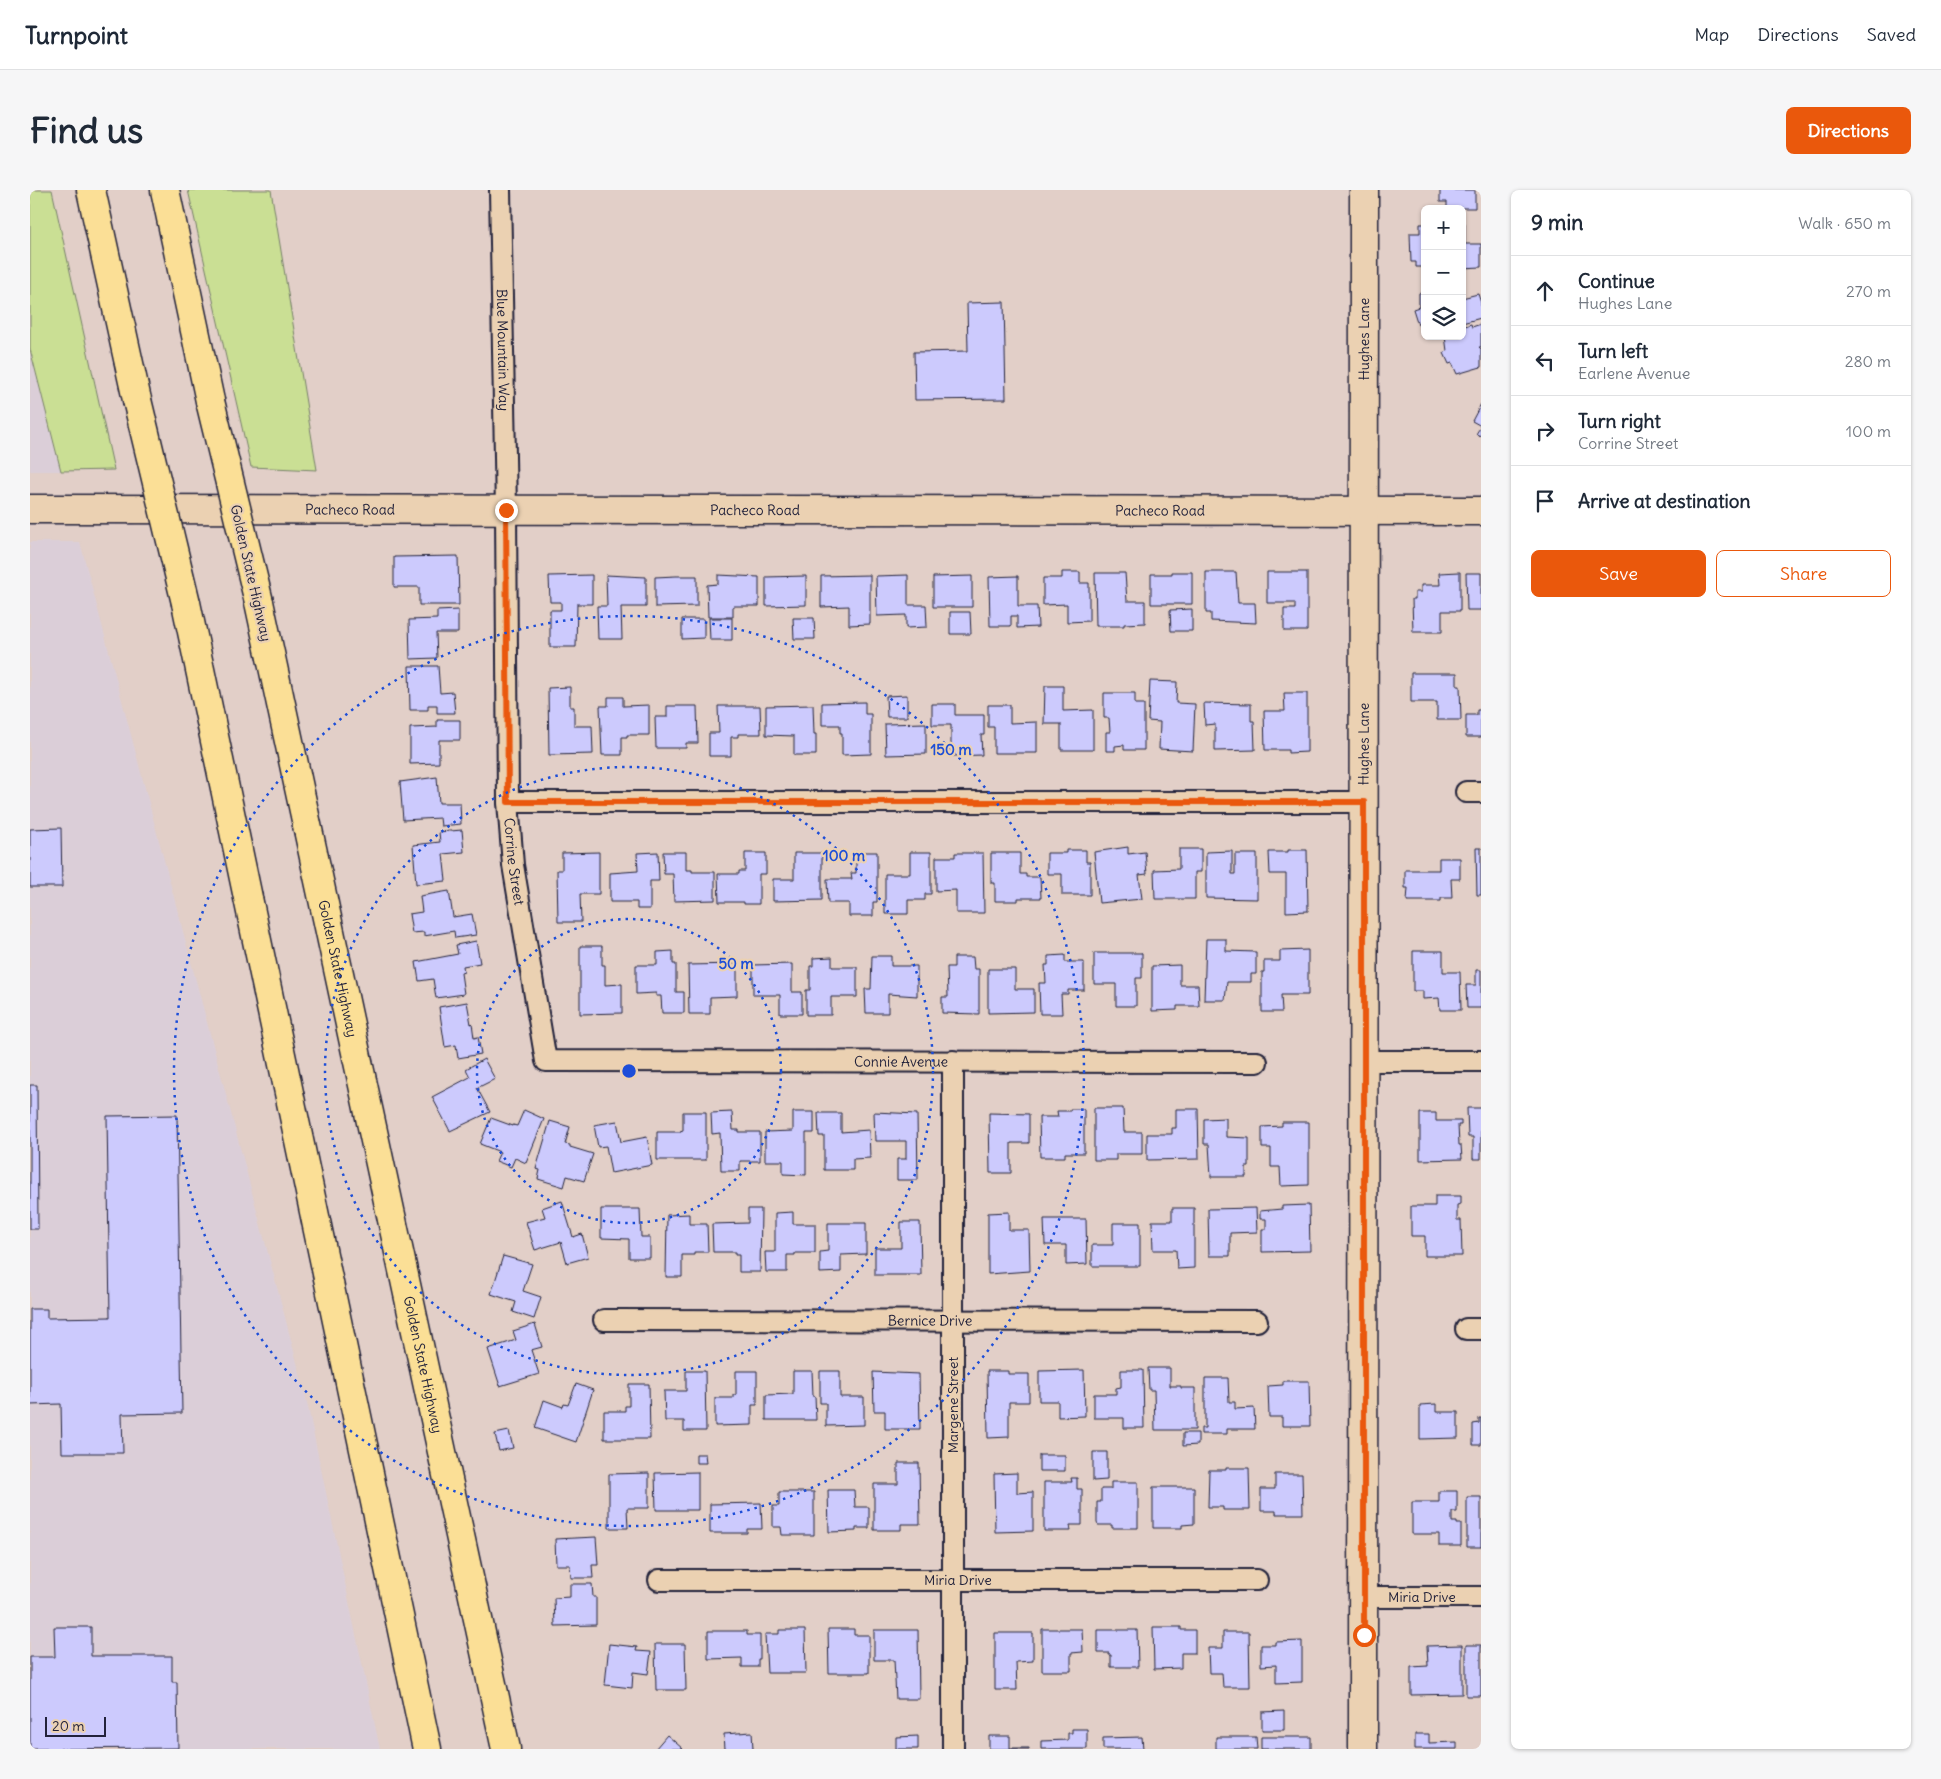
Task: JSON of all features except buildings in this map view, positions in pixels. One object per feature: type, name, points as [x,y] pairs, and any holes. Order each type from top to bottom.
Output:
[{"type":"highway","points":[[90,190],[137,400],[186,603],[427,1749]]},
{"type":"highway","name":"Golden State Highway","points":[[165,190],[210,401],[259,602],[506,1749]]},
{"type":"street","name":"Blue Mountain Way","points":[[500,190],[506,510]]},
{"type":"street","name":"Hughes Lane","points":[[1364,190],[1364,1749]]},
{"type":"street","name":"Pacheco Road","points":[[30,509],[1481,511]]},
{"type":"street","name":"Corrine Street","points":[[506,510],[508,802],[513,865],[546,1061]]},
{"type":"street","points":[[508,802],[1364,802]]},
{"type":"street","name":"Connie Avenue","points":[[546,1061],[1257,1062]]},
{"type":"street","name":"Margene Street","points":[[953,1061],[953,1749]]},
{"type":"street","points":[[1364,1061],[1481,1061]]},
{"type":"street","name":"Bernice Drive","points":[[604,1320],[1257,1321]]},
{"type":"street","name":"Miria Drive","points":[[658,1580],[1257,1580]]},
{"type":"street","name":"Miria Drive","points":[[1364,1598],[1481,1598]]},
{"type":"shaded area","points":[[30,349],[61,471],[30,471]]},
{"type":"shaded area","points":[[30,542],[80,542],[305,1393],[380,1749],[30,1749]]},
{"type":"green space","points":[[30,190],[52,190],[114,470],[61,471],[30,349]]},
{"type":"green space","points":[[188,190],[271,190],[317,470],[251,467]]},
{"type":"route","points":[[506,510],[508,802],[1364,802],[1364,1635]]}]
